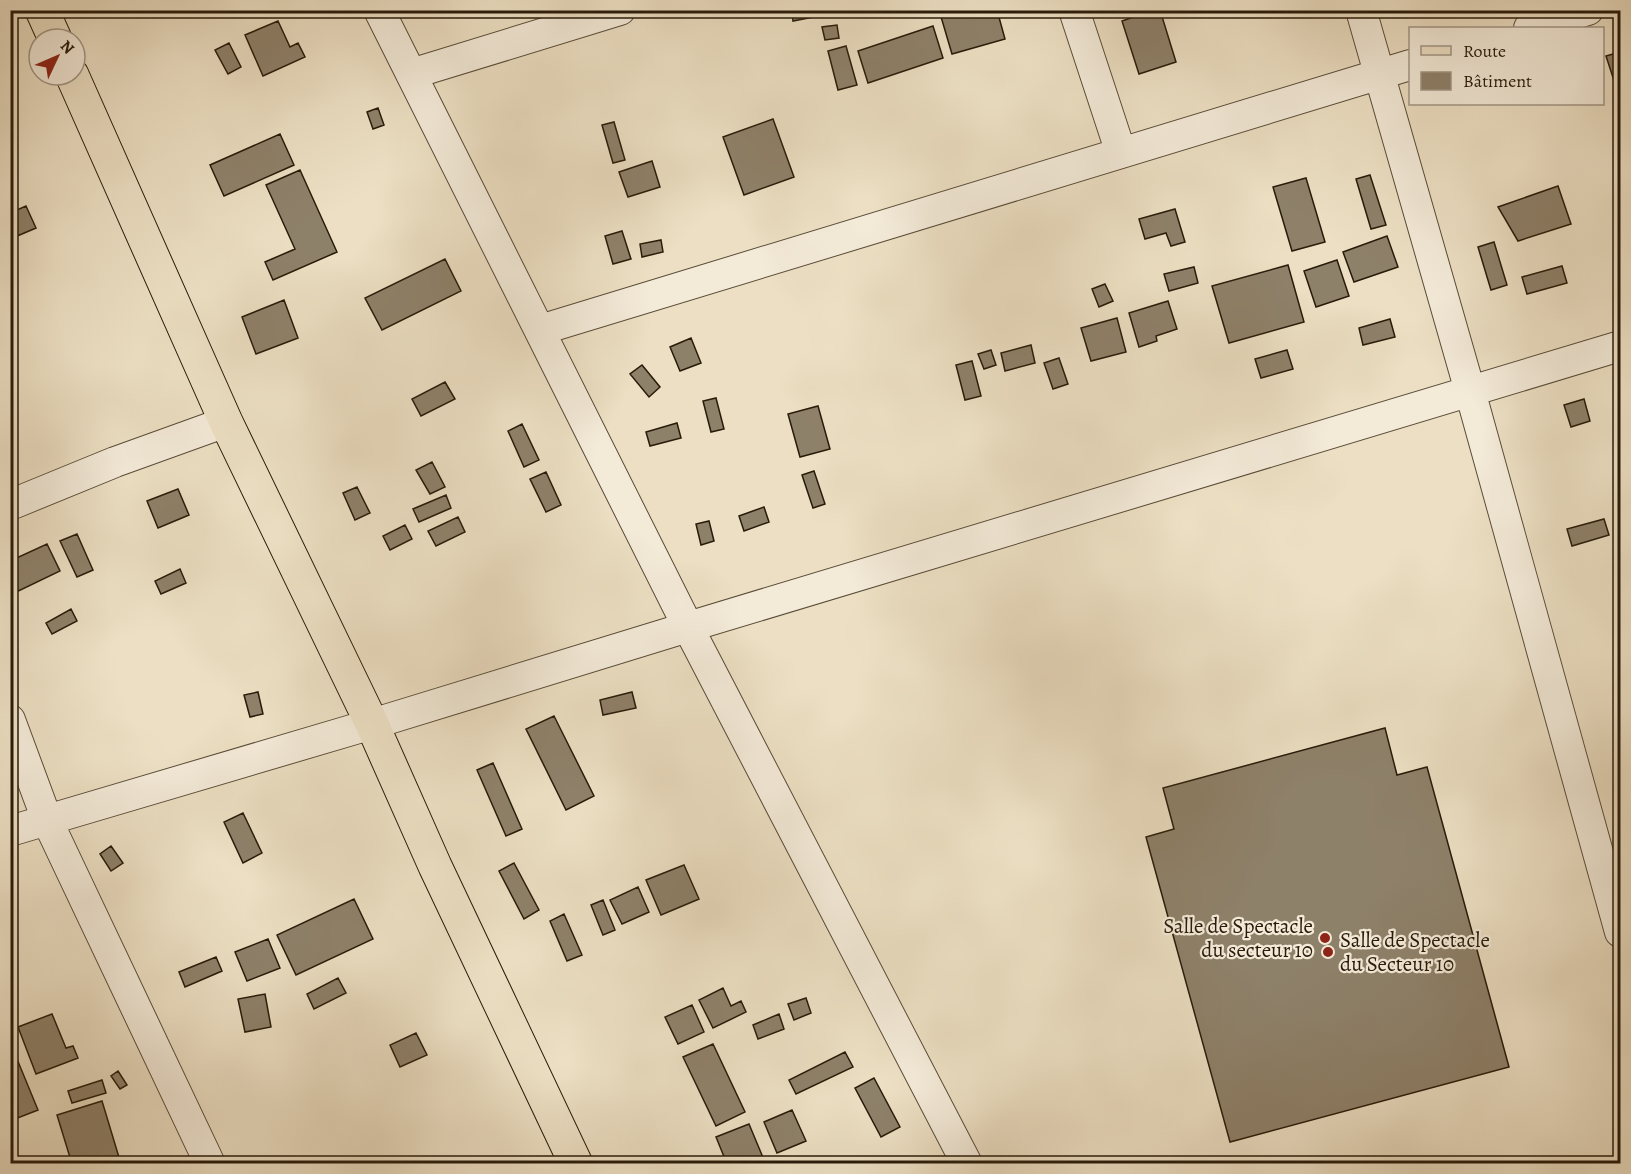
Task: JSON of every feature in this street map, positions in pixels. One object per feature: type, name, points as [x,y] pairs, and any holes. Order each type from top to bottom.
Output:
[{"type":"main road","points":[[42,10],[50,27]]},
{"type":"main road","points":[[77,87],[226,422],[372,724],[435,866],[576,1164]]},
{"type":"street","points":[[379,10],[688,627],[967,1164]]},
{"type":"street","points":[[411,74],[620,10]]},
{"type":"street","points":[[1074,10],[1121,153]]},
{"type":"street","points":[[1361,10],[1470,391],[1620,932]]},
{"type":"street","points":[[1532,27],[1588,10]]},
{"type":"street","points":[[540,330],[1409,65]]},
{"type":"street","points":[[10,831],[372,724],[1620,346]]},
{"type":"street","points":[[10,505],[115,462],[226,422]]},
{"type":"street","points":[[10,720],[47,820],[210,1164]]},
{"type":"building","points":[[792,10],[823,10],[824,15],[793,21]]},
{"type":"building","points":[[939,10],[997,10],[1005,39],[952,54]]},
{"type":"building","points":[[1160,10],[1176,62],[1139,74],[1122,21]]},
{"type":"building","points":[[278,21],[290,47],[298,43],[305,57],[263,76],[245,35]]},
{"type":"building","points":[[837,25],[839,38],[825,40],[822,27]]},
{"type":"building","points":[[933,26],[943,58],[868,83],[858,51]]},
{"type":"building","points":[[229,43],[241,67],[228,74],[215,50]]},
{"type":"building","points":[[846,46],[857,85],[838,90],[828,51]]},
{"type":"building","points":[[1620,52],[1620,92],[1618,93],[1606,56]]},
{"type":"building","points":[[378,108],[384,125],[373,129],[367,112]]},
{"type":"building","points":[[773,119],[794,177],[744,195],[723,137]]},
{"type":"building","points":[[614,122],[625,160],[613,163],[602,125]]},
{"type":"building","points":[[280,134],[294,165],[224,196],[210,165]]},
{"type":"building","points":[[652,161],[660,187],[628,197],[619,172]]},
{"type":"building","points":[[300,170],[337,252],[273,280],[265,262],[295,249],[266,185]]},
{"type":"building","points":[[1370,175],[1386,225],[1371,229],[1356,179]]},
{"type":"building","points":[[1306,178],[1325,242],[1292,251],[1273,187]]},
{"type":"building","points":[[1558,186],[1571,224],[1518,241],[1498,207]]},
{"type":"building","points":[[26,206],[36,228],[10,239],[10,213]]},
{"type":"building","points":[[1175,209],[1185,242],[1171,246],[1166,233],[1145,239],[1139,219]]},
{"type":"building","points":[[622,231],[631,259],[613,264],[605,236]]},
{"type":"building","points":[[1387,236],[1398,267],[1354,282],[1343,252]]},
{"type":"building","points":[[661,240],[663,252],[642,257],[640,244]]},
{"type":"building","points":[[1494,242],[1507,285],[1491,290],[1478,247]]},
{"type":"building","points":[[445,259],[461,291],[382,330],[365,298]]},
{"type":"building","points":[[1337,260],[1349,296],[1316,307],[1304,271]]},
{"type":"building","points":[[1288,265],[1304,322],[1229,343],[1212,286]]},
{"type":"building","points":[[1562,266],[1567,283],[1527,294],[1522,277]]},
{"type":"building","points":[[1194,267],[1198,283],[1169,291],[1164,274]]},
{"type":"building","points":[[1105,284],[1113,301],[1099,307],[1092,289]]},
{"type":"building","points":[[284,300],[298,338],[256,354],[242,317]]},
{"type":"building","points":[[1168,301],[1177,329],[1156,336],[1157,341],[1139,347],[1129,313]]},
{"type":"building","points":[[1117,318],[1126,352],[1091,361],[1081,328]]},
{"type":"building","points":[[1390,319],[1395,337],[1363,345],[1359,328]]},
{"type":"building","points":[[691,338],[701,363],[680,371],[670,347]]},
{"type":"building","points":[[1031,345],[1035,363],[1005,371],[1001,353]]},
{"type":"building","points":[[991,350],[996,365],[984,369],[978,354]]},
{"type":"building","points":[[1287,350],[1293,369],[1261,378],[1255,359]]},
{"type":"building","points":[[1059,358],[1068,384],[1053,389],[1044,363]]},
{"type":"building","points":[[972,361],[981,396],[965,400],[956,365]]},
{"type":"building","points":[[642,365],[660,387],[649,397],[630,374]]},
{"type":"building","points":[[445,382],[455,399],[421,416],[412,399]]},
{"type":"building","points":[[716,398],[724,429],[711,432],[703,401]]},
{"type":"building","points":[[1584,399],[1590,421],[1571,427],[1564,405]]},
{"type":"building","points":[[818,406],[830,449],[800,457],[788,414]]},
{"type":"building","points":[[677,423],[681,438],[650,446],[646,432]]},
{"type":"building","points":[[522,424],[539,460],[524,467],[508,431]]},
{"type":"building","points":[[432,462],[445,487],[430,494],[416,470]]},
{"type":"building","points":[[814,471],[825,504],[813,508],[802,475]]},
{"type":"building","points":[[546,472],[561,505],[546,512],[530,479]]},
{"type":"building","points":[[357,487],[370,513],[355,520],[343,493]]},
{"type":"building","points":[[178,489],[189,515],[158,528],[147,501]]},
{"type":"building","points":[[446,495],[451,508],[419,522],[413,509]]},
{"type":"building","points":[[764,507],[769,522],[744,531],[739,516]]},
{"type":"building","points":[[458,517],[465,532],[436,546],[428,531]]},
{"type":"building","points":[[1604,519],[1609,535],[1572,546],[1567,529]]},
{"type":"building","points":[[709,521],[714,541],[701,545],[696,524]]},
{"type":"building","points":[[405,525],[412,539],[390,550],[383,536]]},
{"type":"building","points":[[77,534],[93,570],[77,577],[60,541]]},
{"type":"building","points":[[47,544],[60,571],[10,595],[10,561]]},
{"type":"building","points":[[180,569],[186,583],[161,594],[155,581]]},
{"type":"building","points":[[71,609],[77,621],[52,634],[46,623]]},
{"type":"building","points":[[258,692],[263,714],[250,717],[244,695]]},
{"type":"building","points":[[632,692],[636,708],[603,715],[600,700]]},
{"type":"building","points":[[554,716],[594,796],[566,810],[526,729]]},
{"type":"building","name":"Salle de Spectacle du Secteur 10","points":[[1385,728],[1397,775],[1427,767],[1509,1067],[1230,1142],[1146,837],[1174,829],[1163,788]]},
{"type":"building","points":[[493,763],[522,829],[506,836],[477,770]]},
{"type":"building","points":[[243,813],[262,853],[243,863],[224,822]]},
{"type":"building","points":[[111,846],[123,863],[111,871],[100,854]]},
{"type":"building","points":[[514,863],[539,910],[524,919],[499,871]]},
{"type":"building","points":[[684,865],[699,899],[661,915],[646,880]]},
{"type":"building","points":[[638,887],[649,912],[622,924],[610,900]]},
{"type":"building","points":[[354,899],[373,939],[296,975],[277,935]]},
{"type":"building","points":[[603,900],[615,930],[603,935],[591,905]]},
{"type":"building","points":[[564,914],[582,955],[567,961],[550,921]]},
{"type":"building","points":[[268,939],[280,968],[247,981],[235,952]]},
{"type":"building","points":[[216,957],[222,971],[185,987],[179,972]]},
{"type":"building","points":[[338,978],[346,993],[314,1009],[307,994]]},
{"type":"building","points":[[723,988],[731,1006],[741,1001],[746,1012],[713,1028],[699,1000]]},
{"type":"building","points":[[265,994],[271,1027],[245,1032],[238,999]]},
{"type":"building","points":[[806,998],[811,1013],[794,1020],[788,1004]]},
{"type":"building","points":[[692,1005],[704,1032],[678,1044],[665,1017]]},
{"type":"building","points":[[52,1014],[66,1048],[73,1046],[78,1058],[36,1074],[18,1027]]},
{"type":"building","points":[[779,1014],[784,1029],[758,1039],[753,1025]]},
{"type":"building","points":[[416,1033],[427,1055],[400,1067],[390,1045]]},
{"type":"building","points":[[10,1042],[38,1110],[10,1121]]},
{"type":"building","points":[[713,1044],[745,1112],[716,1126],[683,1057]]},
{"type":"building","points":[[845,1052],[853,1067],[796,1094],[789,1080]]},
{"type":"building","points":[[118,1071],[127,1085],[120,1089],[111,1076]]},
{"type":"building","points":[[874,1078],[900,1127],[881,1137],[855,1088]]},
{"type":"building","points":[[102,1080],[106,1093],[72,1103],[68,1091]]},
{"type":"building","points":[[102,1101],[121,1164],[72,1164],[57,1115]]},
{"type":"building","points":[[792,1110],[806,1141],[777,1153],[764,1122]]},
{"type":"building","points":[[749,1124],[764,1160],[756,1164],[727,1164],[716,1137]]},
{"type":"place","name":"Salle de Spectacle du secteur 10","points":[[1325,938]]},
{"type":"place","name":"Salle de Spectacle du Secteur 10","points":[[1328,952]]}]
